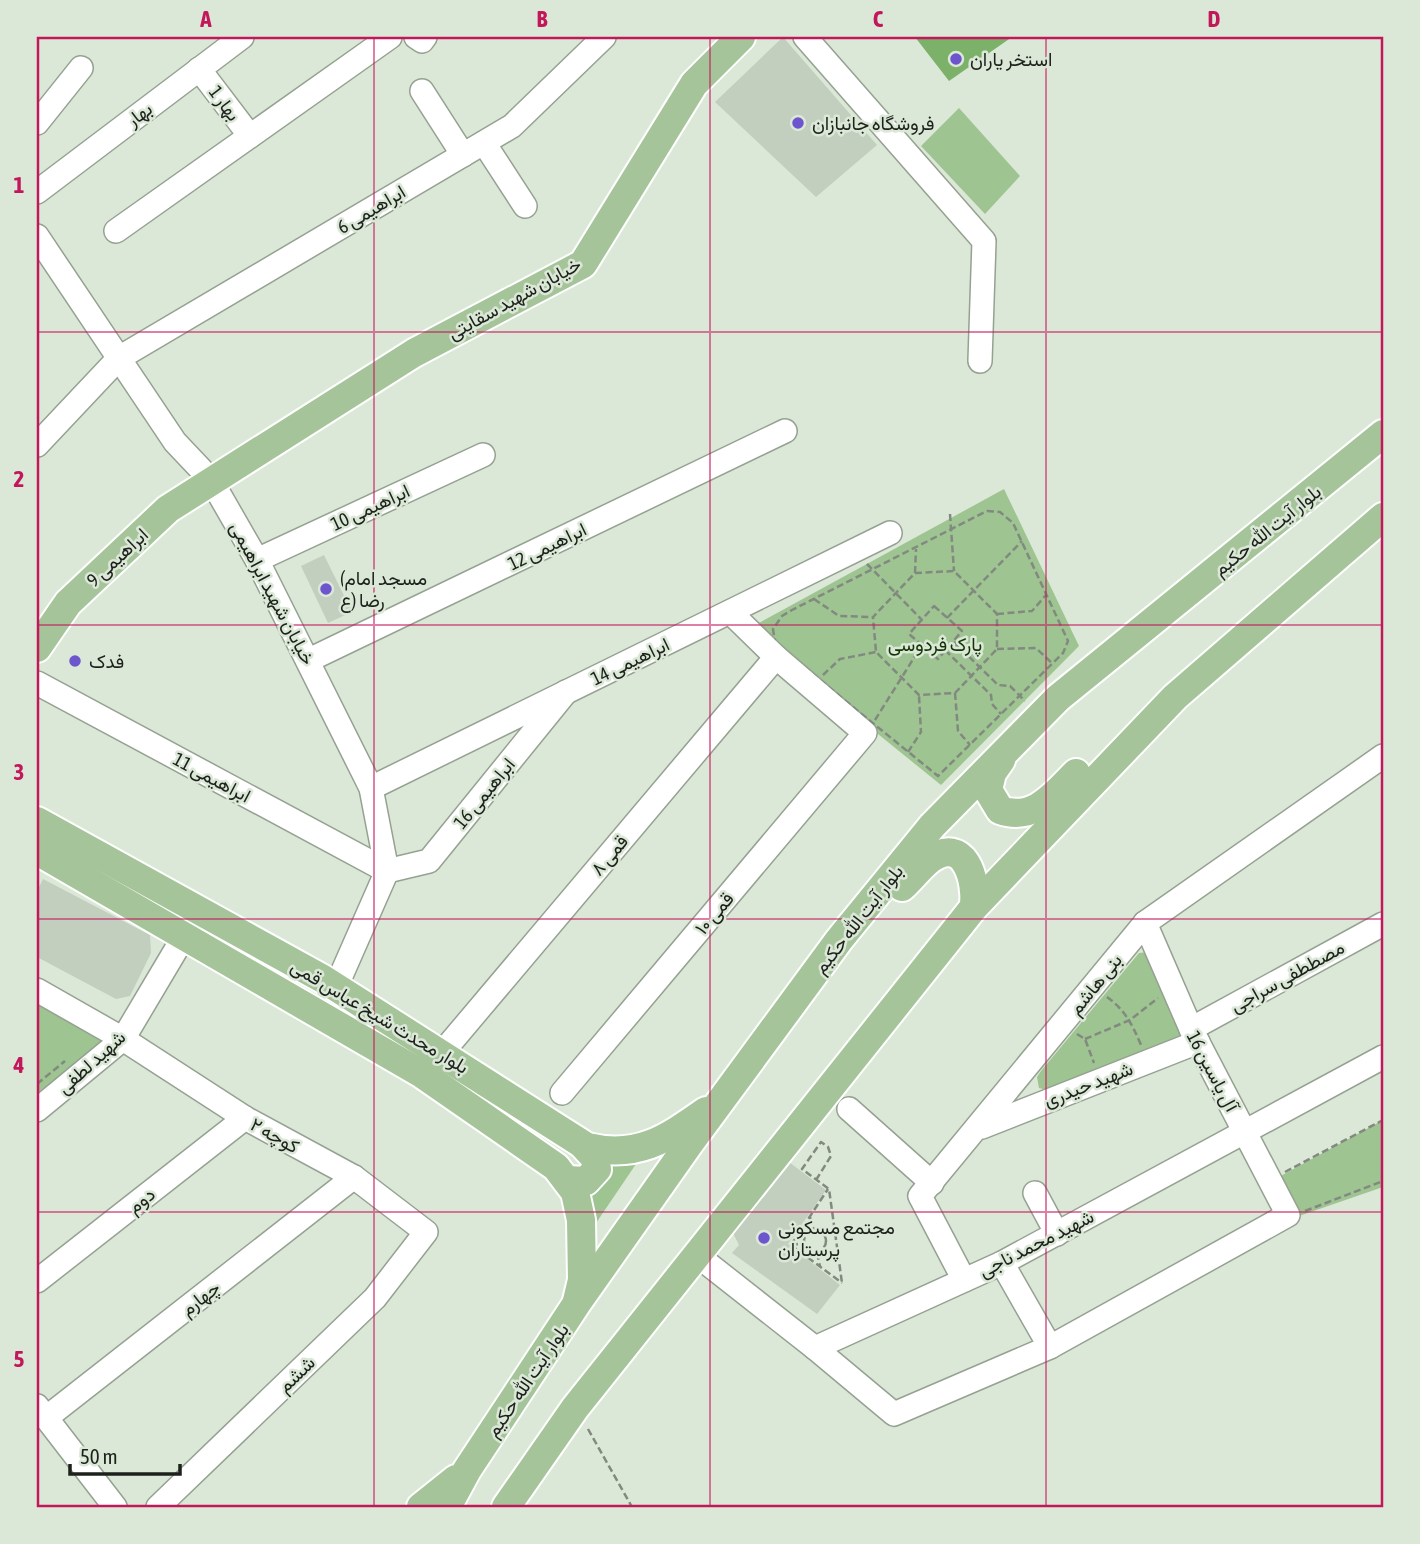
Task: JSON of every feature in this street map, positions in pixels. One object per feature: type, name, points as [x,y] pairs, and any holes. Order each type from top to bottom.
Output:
[{"type":"main road","name":"خیابان شهید سقایتی","points":[[211,480],[414,353],[583,264],[694,84],[741,37]]},
{"type":"main road","name":"بلوار آیت الله حکیم","points":[[447,1507],[467,1470],[577,1303],[723,1099],[839,940],[932,826],[1017,738],[1030,706],[1383,434]]},
{"type":"main road","name":"ابراهیمی 9","points":[[37,648],[68,603],[168,509],[211,480]]},
{"type":"main road","points":[[506,1507],[575,1408],[974,907],[1175,697],[1383,517]]},
{"type":"main road","points":[[1017,738],[992,773],[988,790],[1000,810],[1013,815],[1032,812],[1115,738],[1175,697]]},
{"type":"main road","name":"بلوار محدث شیخ عباس قمی","points":[[37,821],[336,987],[583,1145],[620,1153],[638,1149],[677,1130],[723,1099]]},
{"type":"main road","name":"بلوار محدث شیخ عباس قمی","points":[[37,851],[422,1074],[556,1167],[575,1192],[583,1237],[582,1280],[577,1303]]},
{"type":"main road","points":[[839,940],[888,901],[930,859],[943,853],[963,859],[974,875],[974,907]]},
{"type":"main road","points":[[566,1180],[586,1181],[597,1169],[595,1158],[583,1145]]},
{"type":"main road","points":[[421,1507],[467,1470]]},
{"type":"street","points":[[116,231],[390,37]]},
{"type":"street","points":[[416,37],[422,41],[425,37]]},
{"type":"street","name":"ابراهیمی 6","points":[[37,445],[119,358],[512,126],[604,37]]},
{"type":"street","points":[[805,37],[984,241],[979,361]]},
{"type":"street","name":"بهار","points":[[37,192],[199,69],[225,41]]},
{"type":"street","points":[[37,123],[81,68]]},
{"type":"street","name":"بهار 1","points":[[199,69],[250,136]]},
{"type":"street","points":[[422,91],[463,155]]},
{"type":"street","points":[[484,143],[525,206]]},
{"type":"street","name":"خیابان شهید ابراهیمی","points":[[38,241],[175,442],[211,480],[257,559],[371,788],[387,871]]},
{"type":"street","name":"ابراهیمی 12","points":[[309,660],[785,431]]},
{"type":"street","name":"ابراهیمی 10","points":[[257,559],[483,455]]},
{"type":"street","name":"ابراهیمی 14","points":[[371,788],[890,533]]},
{"type":"street","points":[[730,612],[776,657],[869,729]]},
{"type":"street","name":"قمی ۸","points":[[441,1054],[776,657]]},
{"type":"street","name":"ابراهیمی 11","points":[[37,683],[387,871]]},
{"type":"street","name":"ابراهیمی 16","points":[[387,871],[429,861],[566,692]]},
{"type":"street","name":"قمی ۱۰","points":[[562,1093],[869,729]]},
{"type":"street","name":"بنی هاشم","points":[[932,1183],[979,1129],[1145,923],[1382,758]]},
{"type":"street","points":[[336,987],[387,871]]},
{"type":"street","name":"آل یاسین 16","points":[[1145,923],[1194,1035],[1288,1215]]},
{"type":"street","name":"مصططفی سراجی","points":[[1194,1035],[1383,924]]},
{"type":"street","name":"شهید لطفی","points":[[37,1110],[123,1039],[183,937]]},
{"type":"street","name":"کوچه ۲","points":[[37,990],[123,1039],[245,1118],[354,1178],[426,1232]]},
{"type":"street","name":"شهید حیدری","points":[[979,1129],[1148,1061],[1194,1035]]},
{"type":"street","name":"شهید محمد ناجی","points":[[816,1348],[1002,1263],[1383,1057]]},
{"type":"street","points":[[849,1109],[932,1183],[920,1196],[964,1280]]},
{"type":"street","name":"دوم","points":[[37,1281],[245,1118]]},
{"type":"street","name":"چهارم","points":[[41,1412],[354,1178]]},
{"type":"street","points":[[1035,1192],[1057,1234]]},
{"type":"street","points":[[698,1256],[816,1348],[894,1414],[1050,1347],[1288,1215]]},
{"type":"street","name":"ششم","points":[[158,1507],[375,1298],[426,1232]]},
{"type":"street","points":[[1002,1263],[1050,1347]]},
{"type":"street","points":[[41,1412],[115,1507]]},
{"type":"path","points":[[986,511],[1000,512],[1013,523],[1068,641],[1030,706],[1001,714],[938,776],[908,752],[869,729],[784,651],[773,637],[773,629],[782,616],[814,599],[986,511]]},
{"type":"path","points":[[919,695],[955,693],[997,649],[997,614],[954,571],[950,514]]},
{"type":"path","points":[[947,618],[1022,541]]},
{"type":"path","points":[[814,599],[839,616],[873,617],[915,573],[916,547]]},
{"type":"path","points":[[857,549],[871,570],[922,620]]},
{"type":"path","points":[[915,573],[954,571]]},
{"type":"path","points":[[997,614],[1031,611],[1046,595]]},
{"type":"path","points":[[934,606],[947,618],[962,631],[938,659],[909,634],[934,606]]},
{"type":"path","points":[[873,617],[876,652],[919,695],[921,732],[908,752]]},
{"type":"path","points":[[953,641],[998,685],[1010,685],[1030,706]]},
{"type":"path","points":[[869,729],[922,645]]},
{"type":"path","points":[[997,649],[1036,648],[1053,664]]},
{"type":"path","points":[[945,650],[991,695],[992,704],[1001,714]]},
{"type":"path","points":[[818,680],[840,659],[876,652]]},
{"type":"path","points":[[955,693],[958,731],[970,745]]},
{"type":"path","points":[[1093,986],[1122,1007],[1148,1061]]},
{"type":"path","points":[[1085,1039],[1130,1020],[1173,986]]},
{"type":"path","points":[[1062,1024],[1085,1039],[1099,1079]]},
{"type":"path","points":[[37,1084],[68,1058]]},
{"type":"path","points":[[1285,1172],[1383,1120]]},
{"type":"path","points":[[791,1245],[842,1283],[829,1189],[816,1180],[802,1169],[821,1142],[828,1147],[831,1156],[816,1180]]},
{"type":"path","points":[[1288,1215],[1383,1181]]},
{"type":"path","points":[[791,1245],[829,1189]]},
{"type":"path","points":[[810,1217],[814,1230]]},
{"type":"path","points":[[814,1230],[823,1233],[827,1239],[825,1247],[817,1253]]},
{"type":"path","points":[[804,1243],[806,1235],[814,1230]]},
{"type":"path","points":[[827,1239],[836,1238]]},
{"type":"path","points":[[791,1245],[804,1243]]},
{"type":"path","points":[[804,1243],[810,1251],[817,1253]]},
{"type":"path","points":[[817,1253],[820,1266]]},
{"type":"path","points":[[575,1408],[632,1507]]},
{"type":"green space","points":[[959,108],[1020,176],[985,214],[921,146]]},
{"type":"green space","name":"پارک فردوسی","points":[[1004,489],[1079,646],[941,785],[748,629]]},
{"type":"green space","points":[[1148,952],[1183,1032],[1180,1039],[1047,1090],[1039,1088],[1037,1077],[1041,1071],[1139,953]]},
{"type":"green space","points":[[37,1004],[105,1041],[37,1093]]},
{"type":"green space","points":[[1383,1120],[1383,1187],[1299,1216],[1277,1178]]},
{"type":"green space","points":[[605,1163],[636,1164],[594,1226],[586,1194]]},
{"type":"shaded area","name":"استخر یاران","points":[[915,37],[1012,37],[949,81]]},
{"type":"building","name":"فروشگاه جانبازان","points":[[783,37],[877,145],[816,197],[715,102]]},
{"type":"building","name":"(مسجد امام رضا (ع","points":[[324,555],[352,612],[328,623],[301,566]]},
{"type":"building","points":[[43,879],[150,935],[151,953],[130,996],[116,999],[37,957],[37,891]]},
{"type":"building","name":"مجتمع مسکونی پرستاران","points":[[781,1156],[826,1190],[788,1244],[840,1285],[817,1314],[732,1253],[739,1245],[733,1233],[725,1229]]},
{"type":"place","name":"استخر یاران","points":[[956,59]]},
{"type":"place","name":"فروشگاه جانبازان","points":[[798,123]]},
{"type":"place","name":"(مسجد امام رضا (ع","points":[[326,589]]},
{"type":"place","name":"فدک","points":[[75,661]]},
{"type":"place","name":"مجتمع مسکونی پرستاران","points":[[764,1238]]}]
